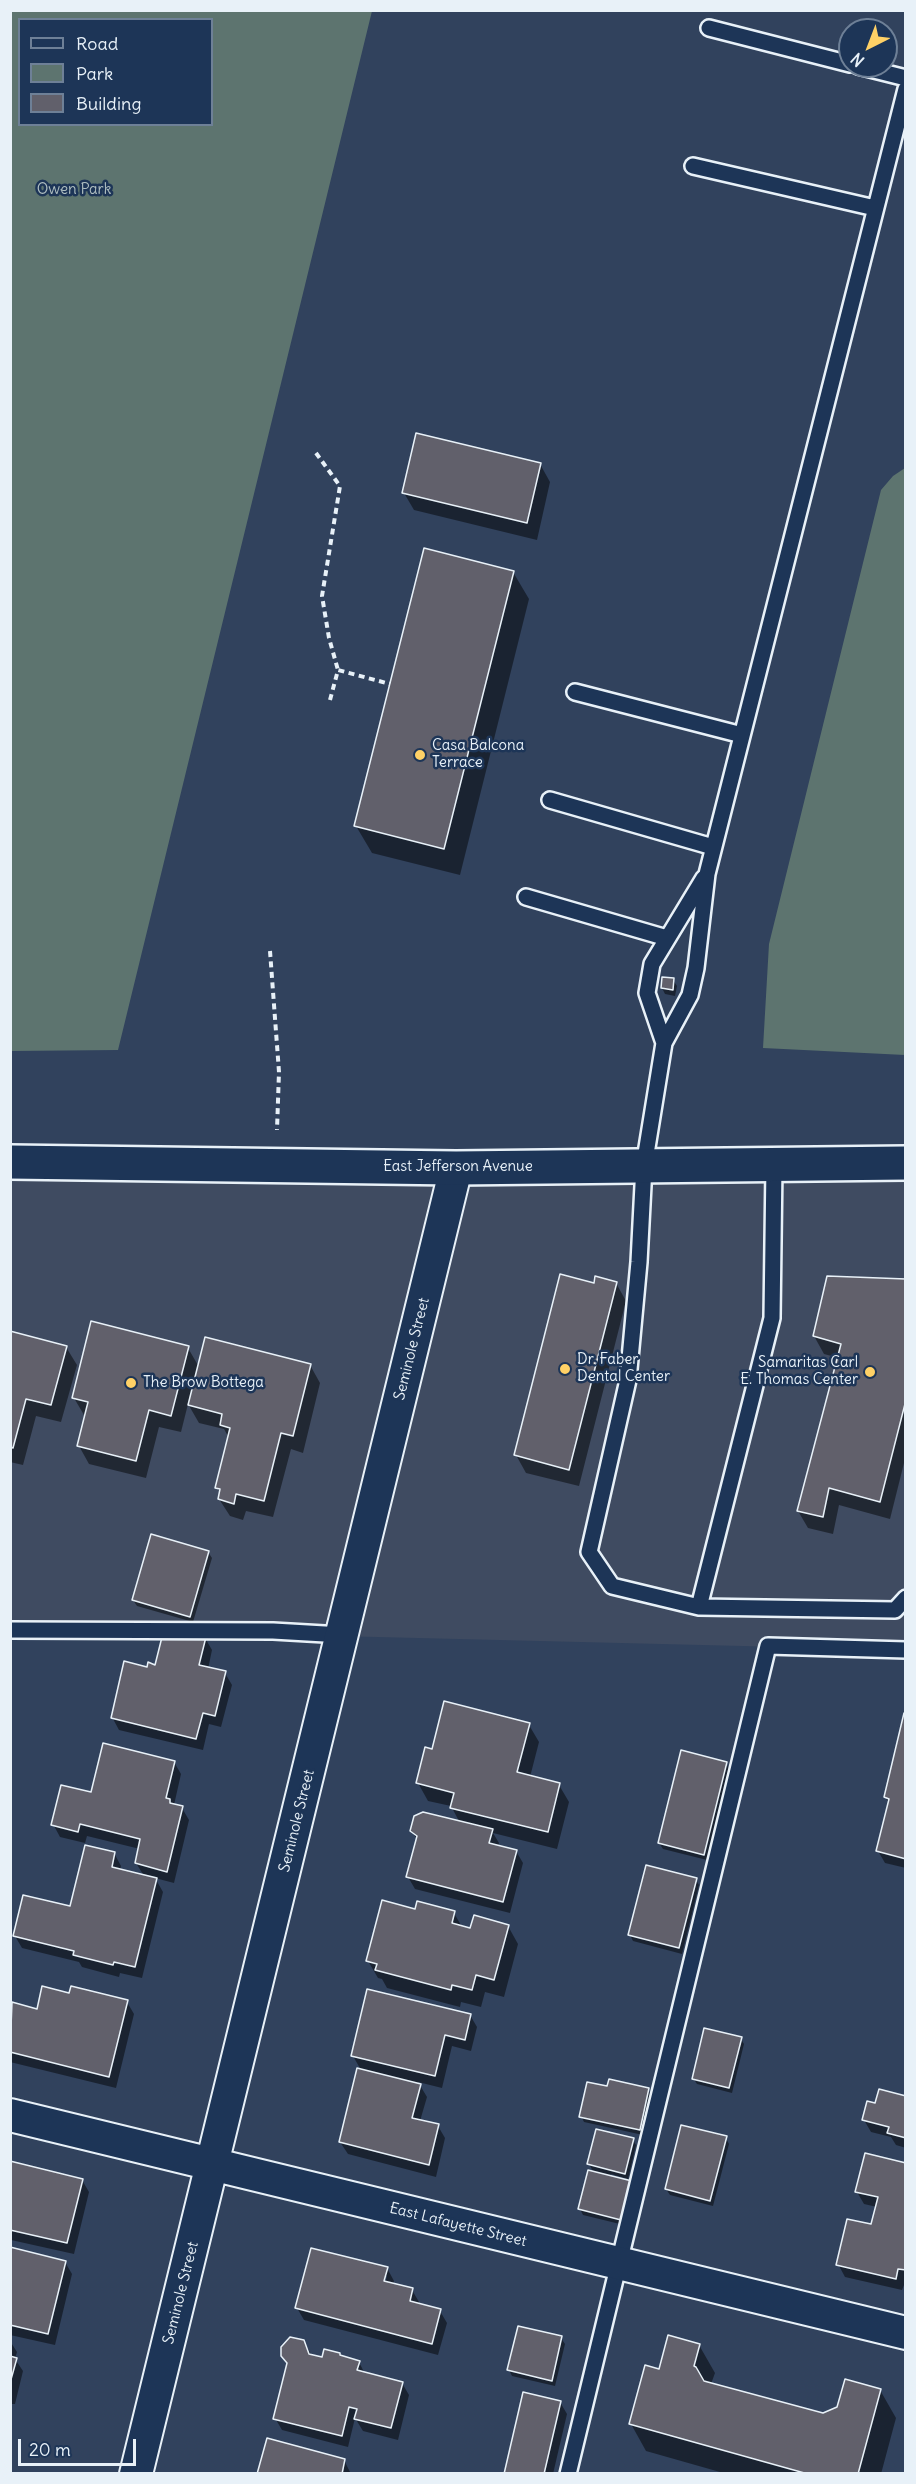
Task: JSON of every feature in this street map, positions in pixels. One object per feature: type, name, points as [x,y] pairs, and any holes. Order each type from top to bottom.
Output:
[{"type":"main road","name":"East Jefferson Avenue","points":[[10,1162],[456,1168],[906,1163]]},
{"type":"street","name":"Seminole Street","points":[[136,2474],[456,1168]]},
{"type":"street","name":"East Lafayette Street","points":[[10,2115],[906,2333]]},
{"type":"lane","points":[[709,28],[838,61]]},
{"type":"lane","points":[[906,89],[713,848],[707,874],[696,968],[690,995],[664,1043],[644,1166],[639,1262],[628,1380],[589,1552],[612,1586],[699,1607],[895,1610],[906,1598]]},
{"type":"lane","points":[[693,166],[875,208]]},
{"type":"lane","points":[[575,692],[742,735]]},
{"type":"lane","points":[[550,800],[713,848]]},
{"type":"lane","points":[[664,1043],[647,993],[652,964],[707,874]]},
{"type":"lane","points":[[526,897],[667,939]]},
{"type":"lane","points":[[699,1607],[772,1318],[774,1165]]},
{"type":"lane","points":[[10,1630],[273,1631],[342,1635]]},
{"type":"lane","points":[[568,2474],[768,1646],[906,1650]]},
{"type":"path","points":[[316,453],[340,486],[322,596],[329,638],[338,670],[330,700]]},
{"type":"path","points":[[338,670],[390,684]]},
{"type":"path","points":[[270,951],[279,1072],[276,1165]]},
{"type":"shaded area","points":[[11,1162],[905,1163],[905,1650],[11,1628]]},
{"type":"green space","name":"Owen Park","points":[[10,11],[372,11],[118,1050],[11,1051]]},
{"type":"green space","points":[[905,468],[905,1055],[763,1048],[769,944],[881,490],[893,476]]},
{"type":"building","points":[[416,433],[541,463],[527,523],[402,493]]},
{"type":"building","name":"Casa Balcona Terrace","points":[[424,548],[514,571],[444,849],[354,826]]},
{"type":"building","points":[[662,977],[674,978],[673,990],[661,988]]},
{"type":"building","name":"Dr. Faber Dental Center","points":[[560,1274],[594,1283],[595,1276],[617,1282],[569,1470],[514,1455]]},
{"type":"building","name":"Samaritas Carl E. Thomas Center","points":[[827,1276],[906,1279],[906,1400],[880,1502],[829,1488],[823,1517],[797,1511],[841,1344],[813,1336]]},
{"type":"building","points":[[91,1321],[189,1346],[171,1416],[149,1410],[136,1461],[77,1446],[88,1402],[72,1398]]},
{"type":"building","points":[[10,1331],[67,1346],[51,1405],[26,1399],[13,1448],[10,1447]]},
{"type":"building","points":[[205,1337],[311,1364],[293,1436],[281,1433],[264,1501],[236,1494],[234,1504],[218,1499],[220,1489],[215,1488],[230,1428],[220,1425],[222,1414],[188,1405]]},
{"type":"building","points":[[151,1534],[209,1551],[190,1617],[132,1600]]},
{"type":"building","points":[[162,1637],[206,1637],[199,1665],[226,1671],[215,1716],[203,1713],[196,1739],[111,1718],[124,1661],[147,1667],[148,1662],[155,1665]]},
{"type":"building","points":[[444,1701],[530,1723],[517,1772],[560,1783],[548,1832],[450,1808],[454,1793],[416,1783],[425,1747],[432,1749]]},
{"type":"building","points":[[904,1713],[906,1713],[906,1859],[876,1851],[889,1799],[884,1797]]},
{"type":"building","points":[[103,1743],[175,1761],[166,1798],[170,1799],[170,1803],[183,1806],[167,1872],[135,1863],[140,1839],[80,1824],[78,1832],[51,1825],[61,1785],[91,1792]]},
{"type":"building","points":[[681,1750],[727,1762],[704,1855],[658,1843]]},
{"type":"building","points":[[423,1812],[493,1829],[489,1843],[517,1850],[503,1902],[406,1877],[417,1836],[410,1831],[414,1816]]},
{"type":"building","points":[[85,1845],[115,1852],[112,1867],[157,1878],[135,1967],[114,1962],[113,1965],[73,1955],[74,1951],[13,1936],[23,1895],[70,1906]]},
{"type":"building","points":[[646,1865],[697,1878],[679,1948],[628,1935]]},
{"type":"building","points":[[382,1900],[415,1909],[417,1901],[455,1911],[452,1923],[470,1928],[474,1915],[509,1925],[494,1980],[476,1975],[472,1990],[452,1985],[451,1990],[375,1970],[377,1964],[366,1961]]},
{"type":"building","points":[[42,1986],[69,1993],[71,1986],[128,2000],[109,2077],[10,2052],[12,2002],[37,2009]]},
{"type":"building","points":[[367,1989],[471,2014],[465,2040],[445,2035],[435,2076],[351,2056]]},
{"type":"building","points":[[704,2028],[742,2037],[729,2088],[692,2079]]},
{"type":"building","points":[[357,2068],[421,2084],[412,2118],[439,2124],[429,2165],[339,2142]]},
{"type":"building","points":[[609,2079],[649,2088],[640,2130],[579,2117],[587,2082],[607,2086]]},
{"type":"building","points":[[879,2089],[906,2096],[906,2138],[887,2133],[889,2127],[862,2120],[867,2101],[875,2103]]},
{"type":"building","points":[[681,2125],[727,2136],[710,2201],[665,2189]]},
{"type":"building","points":[[596,2129],[634,2138],[625,2174],[587,2164]]},
{"type":"building","points":[[865,2153],[906,2163],[906,2270],[898,2269],[896,2279],[836,2265],[847,2219],[871,2224],[878,2197],[855,2192]]},
{"type":"building","points":[[10,2161],[83,2179],[67,2243],[10,2230]]},
{"type":"building","points":[[588,2170],[632,2181],[621,2220],[578,2209]]},
{"type":"building","points":[[10,2247],[66,2261],[48,2334],[10,2325]]},
{"type":"building","points":[[311,2248],[388,2267],[384,2281],[413,2288],[410,2301],[441,2309],[432,2344],[295,2308]]},
{"type":"building","points":[[518,2326],[562,2336],[552,2381],[507,2370]]},
{"type":"building","points":[[668,2335],[700,2344],[694,2366],[704,2381],[823,2413],[837,2407],[845,2379],[881,2389],[858,2474],[808,2474],[629,2424],[645,2365],[659,2369]]},
{"type":"building","points":[[290,2337],[304,2340],[309,2354],[322,2357],[324,2349],[340,2353],[340,2355],[360,2361],[357,2370],[403,2382],[391,2428],[354,2419],[357,2409],[349,2407],[342,2436],[273,2419],[287,2363],[281,2356],[281,2347]]},
{"type":"building","points":[[10,2356],[17,2358],[10,2383]]},
{"type":"building","points":[[523,2392],[561,2401],[544,2474],[504,2474]]},
{"type":"building","points":[[267,2438],[345,2459],[342,2474],[257,2474]]},
{"type":"place","name":"Casa Balcona Terrace","points":[[420,755]]},
{"type":"place","name":"Dr. Faber Dental Center","points":[[565,1369]]},
{"type":"place","name":"Samaritas Carl E. Thomas Center","points":[[870,1372]]},
{"type":"place","name":"The Brow Bottega","points":[[131,1383]]}]
